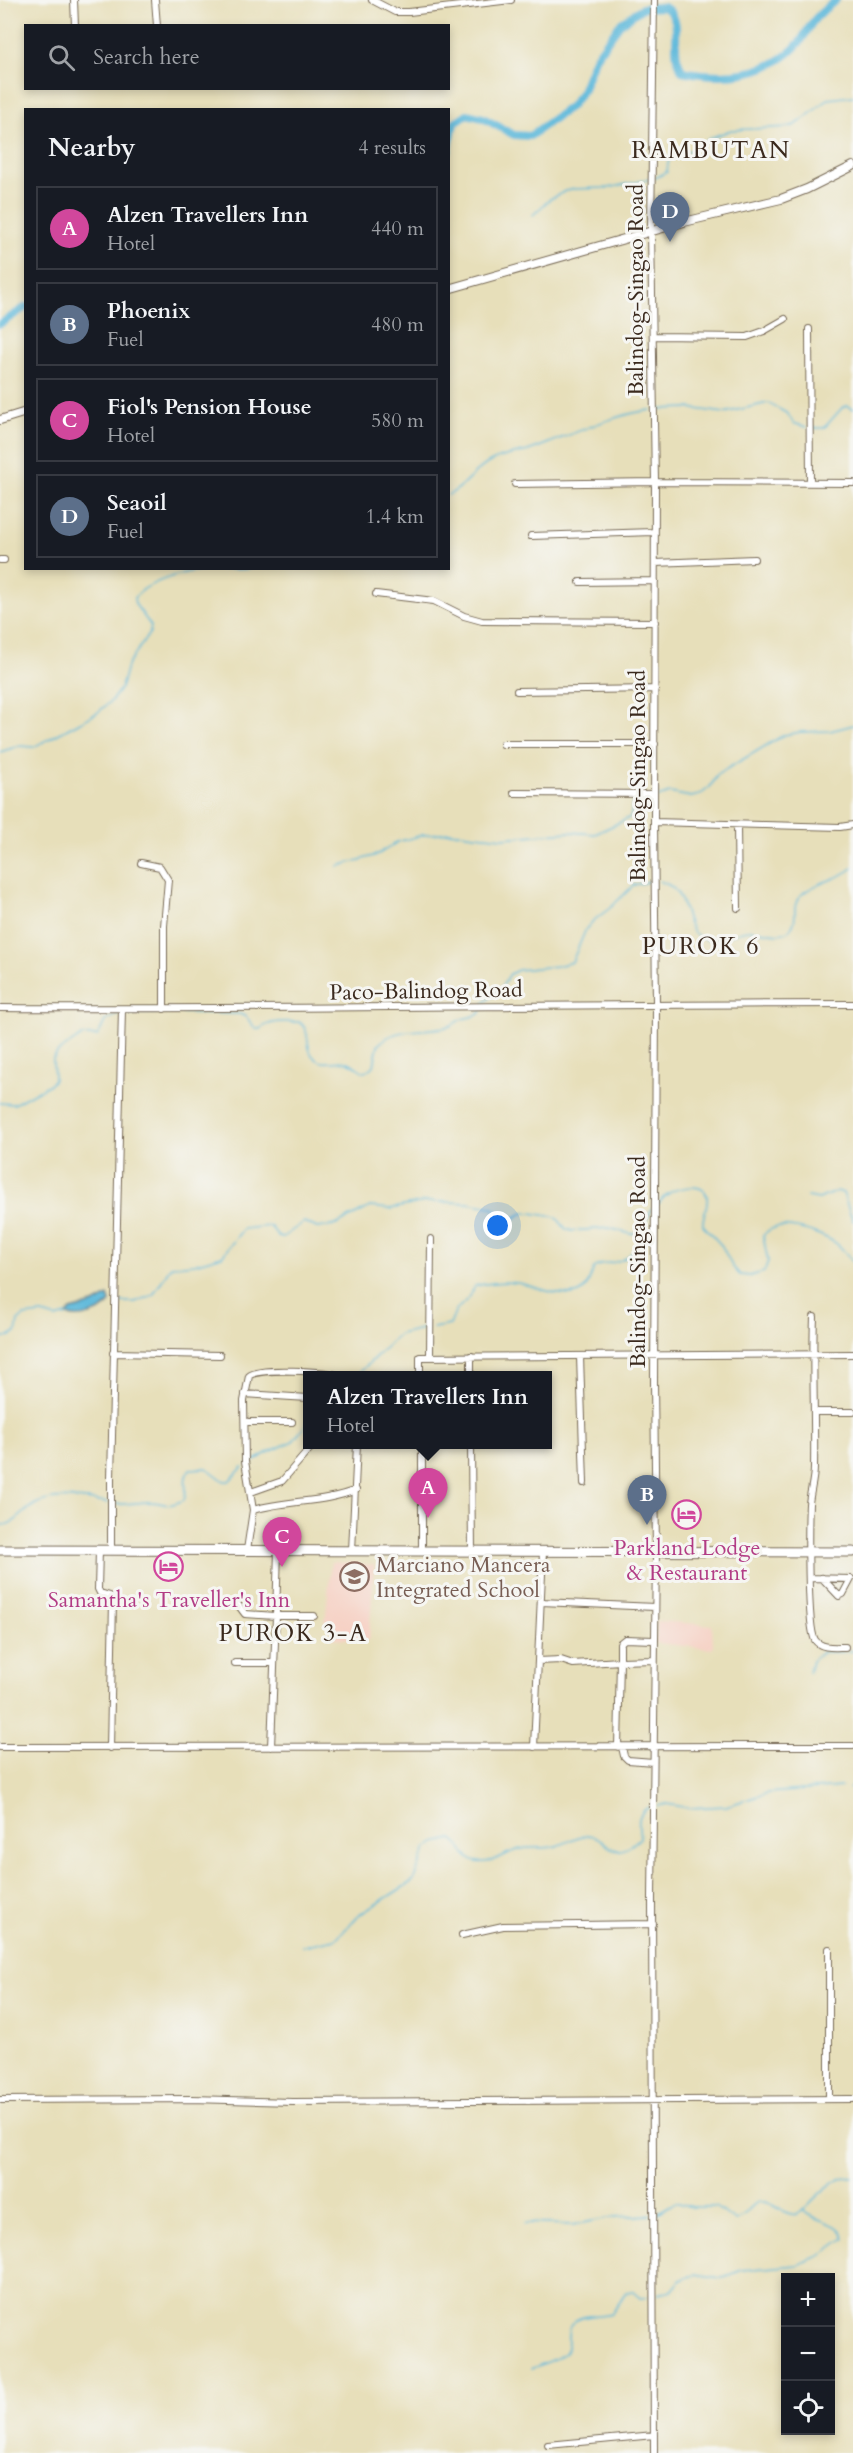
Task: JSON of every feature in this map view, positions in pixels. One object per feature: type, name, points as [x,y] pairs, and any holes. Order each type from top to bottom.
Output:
[{"type":"highway","points":[[0,1550],[853,1552]]},
{"type":"main road","points":[[450,288],[651,231],[792,195],[853,166]]},
{"type":"main road","points":[[0,420],[24,413]]},
{"type":"street","points":[[74,0],[75,24]]},
{"type":"street","points":[[155,0],[157,24]]},
{"type":"street","points":[[372,0],[395,12],[511,0]]},
{"type":"street","name":"Balindog-Singao Road","points":[[654,0],[651,231],[655,482],[656,1004],[654,1354],[656,1552],[653,1762],[654,2453]]},
{"type":"street","points":[[653,336],[747,337],[764,331],[785,319]]},
{"type":"street","points":[[809,330],[810,483]]},
{"type":"street","points":[[515,484],[853,483]]},
{"type":"street","points":[[531,536],[654,532]]},
{"type":"street","points":[[655,563],[754,559]]},
{"type":"street","points":[[580,582],[655,581]]},
{"type":"street","points":[[376,594],[434,601],[464,616],[482,621],[655,622]]},
{"type":"street","points":[[517,691],[655,689]]},
{"type":"street","points":[[503,744],[655,744]]},
{"type":"street","points":[[514,793],[654,794]]},
{"type":"street","points":[[654,822],[840,827],[853,825]]},
{"type":"street","points":[[737,825],[738,908]]},
{"type":"street","points":[[141,863],[160,867],[168,880],[164,926],[164,1009]]},
{"type":"street","name":"Paco-Balindog Road","points":[[0,1008],[436,1008],[656,1004],[853,1004]]},
{"type":"street","points":[[111,1550],[113,1353],[122,1009]]},
{"type":"street","points":[[430,1357],[431,1239]]},
{"type":"street","points":[[814,1317],[813,1481],[809,1503],[809,1578],[814,1639],[825,1646],[845,1647]]},
{"type":"street","points":[[113,1353],[220,1355]]},
{"type":"street","points":[[420,1371],[420,1357],[853,1354]]},
{"type":"street","points":[[471,1356],[471,1371]]},
{"type":"street","points":[[580,1356],[584,1483]]},
{"type":"street","points":[[247,1550],[254,1510],[246,1477],[244,1422],[245,1394],[249,1376],[255,1372],[303,1374]]},
{"type":"street","points":[[245,1394],[303,1398]]},
{"type":"street","points":[[814,1412],[853,1412]]},
{"type":"street","points":[[244,1422],[291,1422]]},
{"type":"street","points":[[251,1492],[282,1481],[310,1449]]},
{"type":"street","points":[[352,1551],[357,1449]]},
{"type":"street","points":[[422,1449],[422,1551]]},
{"type":"street","points":[[471,1449],[472,1552]]},
{"type":"street","points":[[254,1510],[284,1503],[325,1498],[356,1490]]},
{"type":"street","points":[[99,1550],[99,1591],[103,1595],[110,1596],[113,1601],[110,1748]]},
{"type":"street","points":[[271,1747],[278,1550]]},
{"type":"street","points":[[534,1747],[543,1552]]},
{"type":"street","points":[[809,1578],[822,1578],[852,1579],[843,1594],[839,1596],[822,1578]]},
{"type":"street","points":[[236,1602],[245,1614],[314,1616]]},
{"type":"street","points":[[541,1602],[655,1607]]},
{"type":"street","points":[[653,1762],[628,1760],[620,1747],[620,1661],[621,1641],[654,1640]]},
{"type":"street","points":[[538,1661],[561,1660],[573,1664],[654,1660]]},
{"type":"street","points":[[234,1663],[274,1663]]},
{"type":"street","points":[[0,1747],[853,1746]]},
{"type":"street","points":[[462,1935],[503,1926],[653,1924]]},
{"type":"street","points":[[829,1949],[829,2099]]},
{"type":"street","points":[[0,2100],[317,2102],[853,2098]]},
{"type":"street","points":[[548,2445],[654,2435]]},
{"type":"shaded area","points":[[331,1562],[374,1565],[369,1640],[331,1638],[332,1626],[325,1625]]},
{"type":"shaded area","points":[[657,1621],[712,1625],[713,1649],[656,1643]]},
{"type":"water","points":[[108,1296],[110,1302],[96,1313],[78,1317],[67,1315],[71,1310],[94,1304]]},
{"type":"waterway","points":[[450,142],[454,123],[467,114],[483,118],[514,135],[530,136],[571,106],[582,91],[595,58],[620,24],[642,8],[664,7],[670,12],[675,23],[677,57],[682,71],[729,75],[760,69],[787,54],[801,40],[822,11],[836,0]]},
{"type":"waterway","points":[[655,178],[667,172],[672,154],[693,150],[710,138],[731,130],[791,127],[828,99],[853,96]]},
{"type":"waterway","points":[[533,215],[550,199],[570,189],[608,188],[651,179]]},
{"type":"waterway","points":[[0,324],[24,308]]},
{"type":"waterway","points":[[658,409],[689,408],[724,413],[768,403],[788,414],[793,423],[806,427]]},
{"type":"waterway","points":[[813,428],[824,428],[842,408],[847,406],[853,409]]},
{"type":"waterway","points":[[450,494],[486,464],[496,459],[528,451],[620,417],[651,410]]},
{"type":"waterway","points":[[0,752],[19,746],[34,747],[97,713],[111,701],[121,688],[127,666],[150,632],[151,626],[135,604],[134,598],[157,582],[202,570]]},
{"type":"waterway","points":[[658,797],[670,793],[691,797],[700,795],[710,787],[718,774],[784,735],[830,731],[853,725]]},
{"type":"waterway","points":[[339,866],[377,855],[397,842],[423,835],[449,832],[503,838],[569,832],[595,834],[631,817],[633,797],[644,797]]},
{"type":"waterway","points":[[659,881],[674,889],[682,902],[693,932],[701,938],[715,940],[749,930],[775,934],[785,933],[794,923],[796,904],[800,896],[853,868]]},
{"type":"waterway","points":[[483,1004],[500,989],[510,974],[518,970],[572,962],[586,929],[593,921],[634,885],[651,881]]},
{"type":"waterway","points":[[124,1014],[166,1012],[240,1014],[246,1017],[256,1029],[273,1023],[299,1022],[306,1030],[310,1051],[316,1059],[323,1062],[348,1062],[365,1072],[374,1066],[378,1045],[385,1039],[403,1032],[450,1026],[462,1019],[476,1016],[482,1010]]},
{"type":"waterway","points":[[0,1103],[14,1104],[50,1084],[54,1079],[53,1059],[58,1052],[82,1036],[98,1036],[105,1021],[119,1014]]},
{"type":"waterway","points":[[658,1204],[677,1189],[695,1187],[705,1192],[707,1200],[703,1225],[722,1246],[732,1266],[740,1275],[750,1276],[764,1272],[768,1261],[763,1236],[769,1230],[777,1227],[798,1228],[820,1235],[837,1244],[853,1262]]},
{"type":"waterway","points":[[807,1197],[819,1199],[837,1191],[843,1193],[853,1221]]},
{"type":"waterway","points":[[118,1302],[135,1302],[153,1295],[171,1266],[194,1264],[222,1256],[243,1229],[270,1226],[278,1236],[283,1237],[304,1222],[317,1228],[336,1225],[370,1207],[390,1209],[424,1202],[468,1203],[491,1207],[511,1220],[525,1212],[556,1217],[566,1229],[572,1231],[609,1228],[631,1234],[640,1232]]},
{"type":"waterway","points":[[433,1328],[450,1325],[456,1310],[469,1298],[475,1286],[511,1282],[558,1294],[581,1292],[588,1284],[594,1268],[602,1264],[617,1262],[631,1254],[652,1209]]},
{"type":"waterway","points":[[0,1337],[8,1337],[16,1333],[18,1321],[24,1316],[42,1314],[56,1318],[67,1315]]},
{"type":"waterway","points":[[361,1371],[399,1334],[427,1328]]},
{"type":"waterway","points":[[248,1465],[293,1441],[303,1428]]},
{"type":"waterway","points":[[114,1504],[150,1502],[172,1504],[184,1500],[185,1480],[190,1469],[207,1468],[224,1481],[229,1481],[243,1467]]},
{"type":"waterway","points":[[0,1525],[11,1523],[36,1504],[53,1499],[107,1503]]},
{"type":"waterway","points":[[848,1651],[853,1651]]},
{"type":"waterway","points":[[809,1672],[812,1661],[822,1652],[846,1652]]},
{"type":"waterway","points":[[657,1806],[667,1804],[689,1808],[726,1806],[768,1793],[841,1787]]},
{"type":"waterway","points":[[302,1946],[335,1939],[359,1915],[413,1881],[426,1849],[435,1843],[452,1839],[470,1859],[478,1862],[494,1860],[521,1849],[554,1847],[588,1835],[601,1840],[611,1848],[622,1850],[640,1838],[640,1817],[649,1807]]},
{"type":"waterway","points":[[656,2214],[676,2202],[691,2207],[715,2207],[735,2221],[759,2202],[768,2203],[788,2213],[798,2214],[833,2183],[840,2179],[853,2177]]},
{"type":"waterway","points":[[657,2294],[671,2291],[679,2281],[695,2274],[721,2278],[742,2270],[797,2265],[820,2256],[845,2238],[838,2228],[803,2210]]},
{"type":"waterway","points":[[525,2223],[572,2225],[614,2217],[650,2215]]},
{"type":"waterway","points":[[531,2369],[558,2358],[565,2352],[569,2328],[575,2321],[588,2316],[612,2313],[627,2292],[632,2291],[640,2298],[649,2297]]},
{"type":"place","name":"Seaoil","points":[[670,242]]},
{"type":"place","name":"Parkland Lodge & Restaurant","points":[[687,1515]]},
{"type":"place","name":"Alzen Travellers Inn","points":[[428,1518]]},
{"type":"place","name":"Phoenix","points":[[647,1525]]},
{"type":"place","name":"Samantha's Traveller's Inn","points":[[169,1567]]},
{"type":"place","name":"Fiol's Pension House","points":[[282,1567]]},
{"type":"place","name":"Marciano Mancera Integrated School","points":[[355,1577]]},
{"type":"district","name":"RAMBUTAN","points":[[711,150]]},
{"type":"district","name":"PUROK 6","points":[[701,946]]},
{"type":"district","name":"PUROK 3-A","points":[[293,1633]]}]
